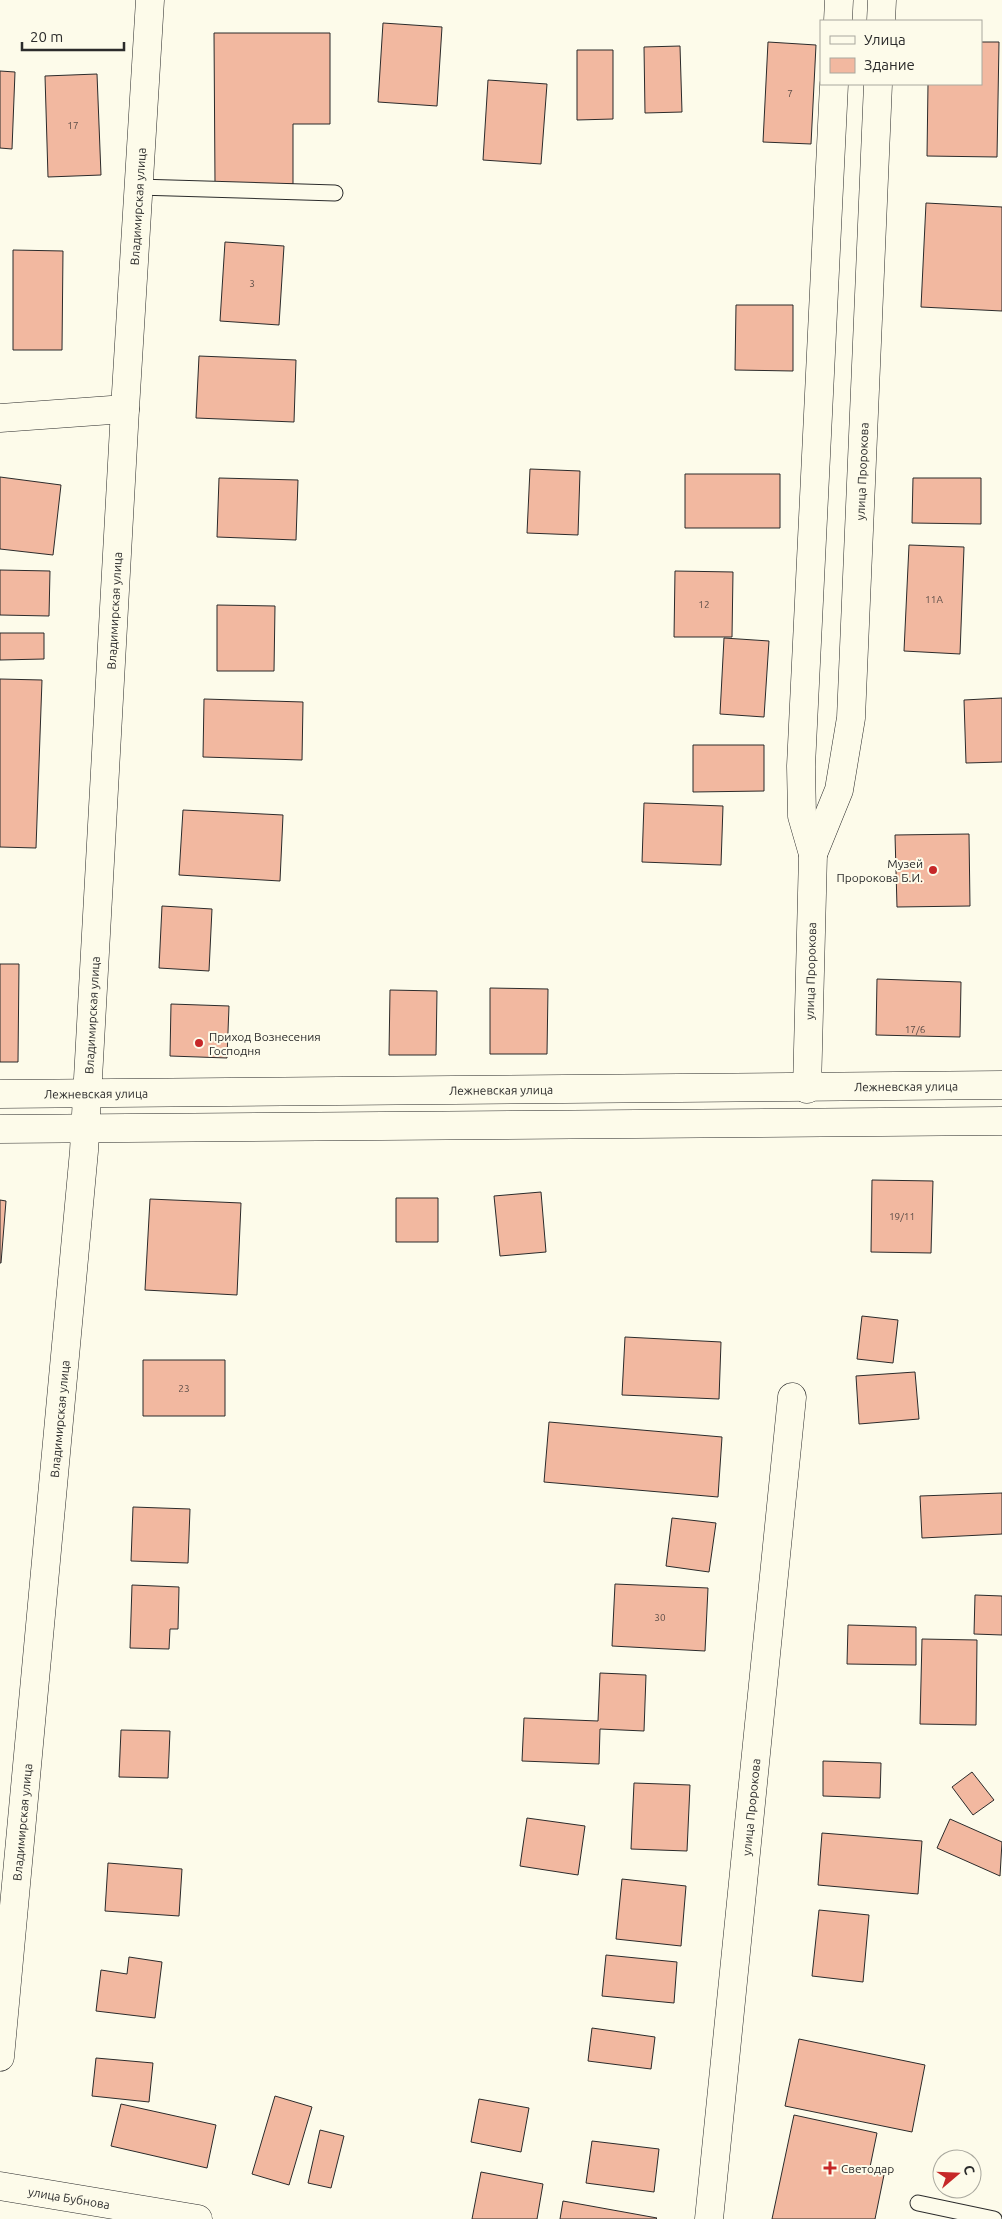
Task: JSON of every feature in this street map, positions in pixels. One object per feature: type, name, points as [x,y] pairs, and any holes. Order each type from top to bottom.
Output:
[{"type":"main road","name":"Владимирская улица","points":[[0,2057],[85,1129],[150,0]]},
{"type":"main road","points":[[838,0],[838,20]]},
{"type":"main road","points":[[881,20],[882,0]]},
{"type":"main road","name":"улица Пророкова","points":[[807,1088],[813,854],[802,816],[802,766],[834,85]]},
{"type":"main road","name":"улица Пророкова","points":[[813,854],[839,790],[851,718],[878,85]]},
{"type":"main road","points":[[0,418],[125,409]]},
{"type":"main road","name":"Лежневская улица","points":[[0,1094],[1002,1085]]},
{"type":"main road","points":[[0,1129],[1002,1121]]},
{"type":"main road","name":"улица Пророкова","points":[[709,2219],[792,1397]]},
{"type":"main road","name":"улица Бубнова","points":[[0,2186],[198,2219]]},
{"type":"lane","points":[[138,187],[335,192]]},
{"type":"lane","points":[[918,2203],[994,2219]]},
{"type":"building","points":[[383,23],[442,27],[437,106],[378,102]]},
{"type":"building","points":[[214,33],[330,33],[330,124],[293,124],[293,184],[215,184]]},
{"type":"building","points":[[768,42],[816,45],[811,144],[763,142]]},
{"type":"building","points":[[982,42],[999,42],[997,157],[927,156],[928,85],[982,85]]},
{"type":"building","points":[[680,46],[682,112],[645,113],[644,47]]},
{"type":"building","points":[[577,50],[613,50],[613,119],[577,120]]},
{"type":"building","points":[[0,71],[15,72],[12,149],[0,148]]},
{"type":"building","points":[[97,74],[101,175],[48,177],[45,76]]},
{"type":"building","points":[[488,80],[547,84],[541,164],[483,160]]},
{"type":"building","points":[[926,203],[1002,207],[1002,311],[921,307]]},
{"type":"building","points":[[225,242],[284,246],[279,325],[220,321]]},
{"type":"building","points":[[13,250],[63,251],[62,350],[13,350]]},
{"type":"building","points":[[736,305],[793,305],[793,371],[735,370]]},
{"type":"building","points":[[199,356],[296,360],[294,422],[196,418]]},
{"type":"building","points":[[530,469],[580,471],[578,535],[527,533]]},
{"type":"building","points":[[685,474],[780,474],[780,528],[685,528]]},
{"type":"building","points":[[0,477],[61,485],[53,555],[0,549]]},
{"type":"building","points":[[219,478],[298,480],[296,540],[217,537]]},
{"type":"building","points":[[913,478],[981,478],[981,524],[912,523]]},
{"type":"building","points":[[909,545],[964,547],[960,654],[904,651]]},
{"type":"building","points":[[0,570],[50,571],[49,616],[0,615]]},
{"type":"building","points":[[675,571],[733,572],[732,637],[674,637]]},
{"type":"building","points":[[217,605],[275,606],[274,671],[217,671]]},
{"type":"building","points":[[0,633],[44,633],[44,659],[0,660]]},
{"type":"building","points":[[724,638],[769,641],[764,717],[720,714]]},
{"type":"building","points":[[0,679],[42,680],[36,848],[0,847]]},
{"type":"building","points":[[1002,698],[1002,762],[966,763],[964,700]]},
{"type":"building","points":[[204,699],[303,702],[302,760],[203,757]]},
{"type":"building","points":[[693,745],[764,745],[764,791],[693,792]]},
{"type":"building","points":[[644,803],[723,806],[721,865],[642,862]]},
{"type":"building","points":[[183,810],[283,815],[280,881],[179,875]]},
{"type":"building","name":"Музей Пророкова Б.И.","points":[[969,834],[970,906],[897,907],[895,835]]},
{"type":"building","points":[[162,906],[212,909],[209,971],[159,968]]},
{"type":"building","points":[[0,964],[19,964],[18,1062],[0,1062]]},
{"type":"building","points":[[877,979],[961,982],[960,1037],[876,1035]]},
{"type":"building","points":[[490,988],[548,989],[547,1054],[490,1054]]},
{"type":"building","points":[[390,990],[437,991],[436,1055],[389,1055]]},
{"type":"building","name":"Приход Вознесения Господня","points":[[171,1004],[229,1006],[227,1058],[170,1056]]},
{"type":"building","points":[[872,1180],[933,1181],[931,1253],[871,1252]]},
{"type":"building","points":[[541,1192],[546,1252],[500,1256],[494,1196]]},
{"type":"building","points":[[396,1198],[438,1198],[438,1242],[396,1242]]},
{"type":"building","points":[[150,1199],[241,1203],[237,1295],[145,1290]]},
{"type":"building","points":[[0,1200],[6,1201],[1,1263],[0,1263]]},
{"type":"building","points":[[862,1316],[898,1320],[893,1363],[857,1359]]},
{"type":"building","points":[[625,1337],[721,1342],[719,1399],[622,1395]]},
{"type":"building","points":[[143,1360],[225,1360],[225,1416],[143,1416]]},
{"type":"building","points":[[915,1372],[919,1419],[859,1424],[856,1376]]},
{"type":"building","points":[[549,1422],[722,1437],[718,1497],[544,1482]]},
{"type":"building","points":[[1002,1493],[1002,1534],[922,1538],[920,1496]]},
{"type":"building","points":[[133,1507],[190,1509],[188,1563],[131,1561]]},
{"type":"building","points":[[672,1518],[716,1523],[709,1572],[666,1566]]},
{"type":"building","points":[[615,1584],[708,1588],[705,1651],[612,1646]]},
{"type":"building","points":[[132,1585],[179,1587],[178,1629],[170,1629],[169,1649],[130,1648]]},
{"type":"building","points":[[975,1595],[1002,1596],[1002,1635],[974,1634]]},
{"type":"building","points":[[848,1625],[916,1627],[916,1665],[847,1664]]},
{"type":"building","points":[[922,1639],[977,1640],[976,1725],[920,1724]]},
{"type":"building","points":[[600,1673],[646,1675],[644,1731],[600,1729],[599,1764],[522,1761],[524,1718],[598,1721]]},
{"type":"building","points":[[121,1730],[170,1731],[168,1778],[119,1777]]},
{"type":"building","points":[[823,1761],[881,1763],[880,1798],[823,1796]]},
{"type":"building","points":[[972,1772],[994,1800],[973,1815],[952,1787]]},
{"type":"building","points":[[634,1783],[690,1785],[687,1851],[631,1849]]},
{"type":"building","points":[[527,1818],[585,1826],[578,1875],[520,1866]]},
{"type":"building","points":[[950,1819],[1002,1842],[1000,1876],[937,1848]]},
{"type":"building","points":[[822,1833],[922,1841],[918,1894],[818,1885]]},
{"type":"building","points":[[108,1863],[182,1869],[179,1916],[105,1911]]},
{"type":"building","points":[[622,1879],[686,1886],[681,1946],[616,1939]]},
{"type":"building","points":[[819,1910],[869,1915],[863,1982],[812,1976]]},
{"type":"building","points":[[606,1955],[677,1962],[674,2003],[602,1996]]},
{"type":"building","points":[[129,1957],[162,1962],[155,2018],[96,2011],[101,1970],[127,1974]]},
{"type":"building","points":[[592,2028],[655,2037],[651,2069],[588,2061]]},
{"type":"building","points":[[799,2039],[925,2065],[912,2132],[785,2106]]},
{"type":"building","points":[[96,2058],[153,2063],[149,2102],[92,2096]]},
{"type":"building","points":[[275,2096],[312,2107],[289,2185],[252,2174]]},
{"type":"building","points":[[479,2099],[529,2108],[521,2152],[471,2142]]},
{"type":"building","points":[[121,2104],[216,2125],[207,2168],[111,2146]]},
{"type":"building","name":"Светодар","points":[[794,2115],[877,2133],[870,2167],[885,2170],[875,2219],[772,2219]]},
{"type":"building","points":[[320,2130],[344,2136],[331,2188],[308,2183]]},
{"type":"building","points":[[592,2141],[659,2149],[654,2192],[586,2183]]},
{"type":"building","points":[[481,2172],[543,2184],[537,2219],[472,2219]]},
{"type":"building","points":[[563,2201],[657,2218],[560,2219]]},
{"type":"place","name":"Музей Пророкова Б.И.","points":[[933,870]]},
{"type":"place","name":"Приход Вознесения Господня","points":[[199,1043]]},
{"type":"place","name":"Светодар","points":[[830,2168]]}]
